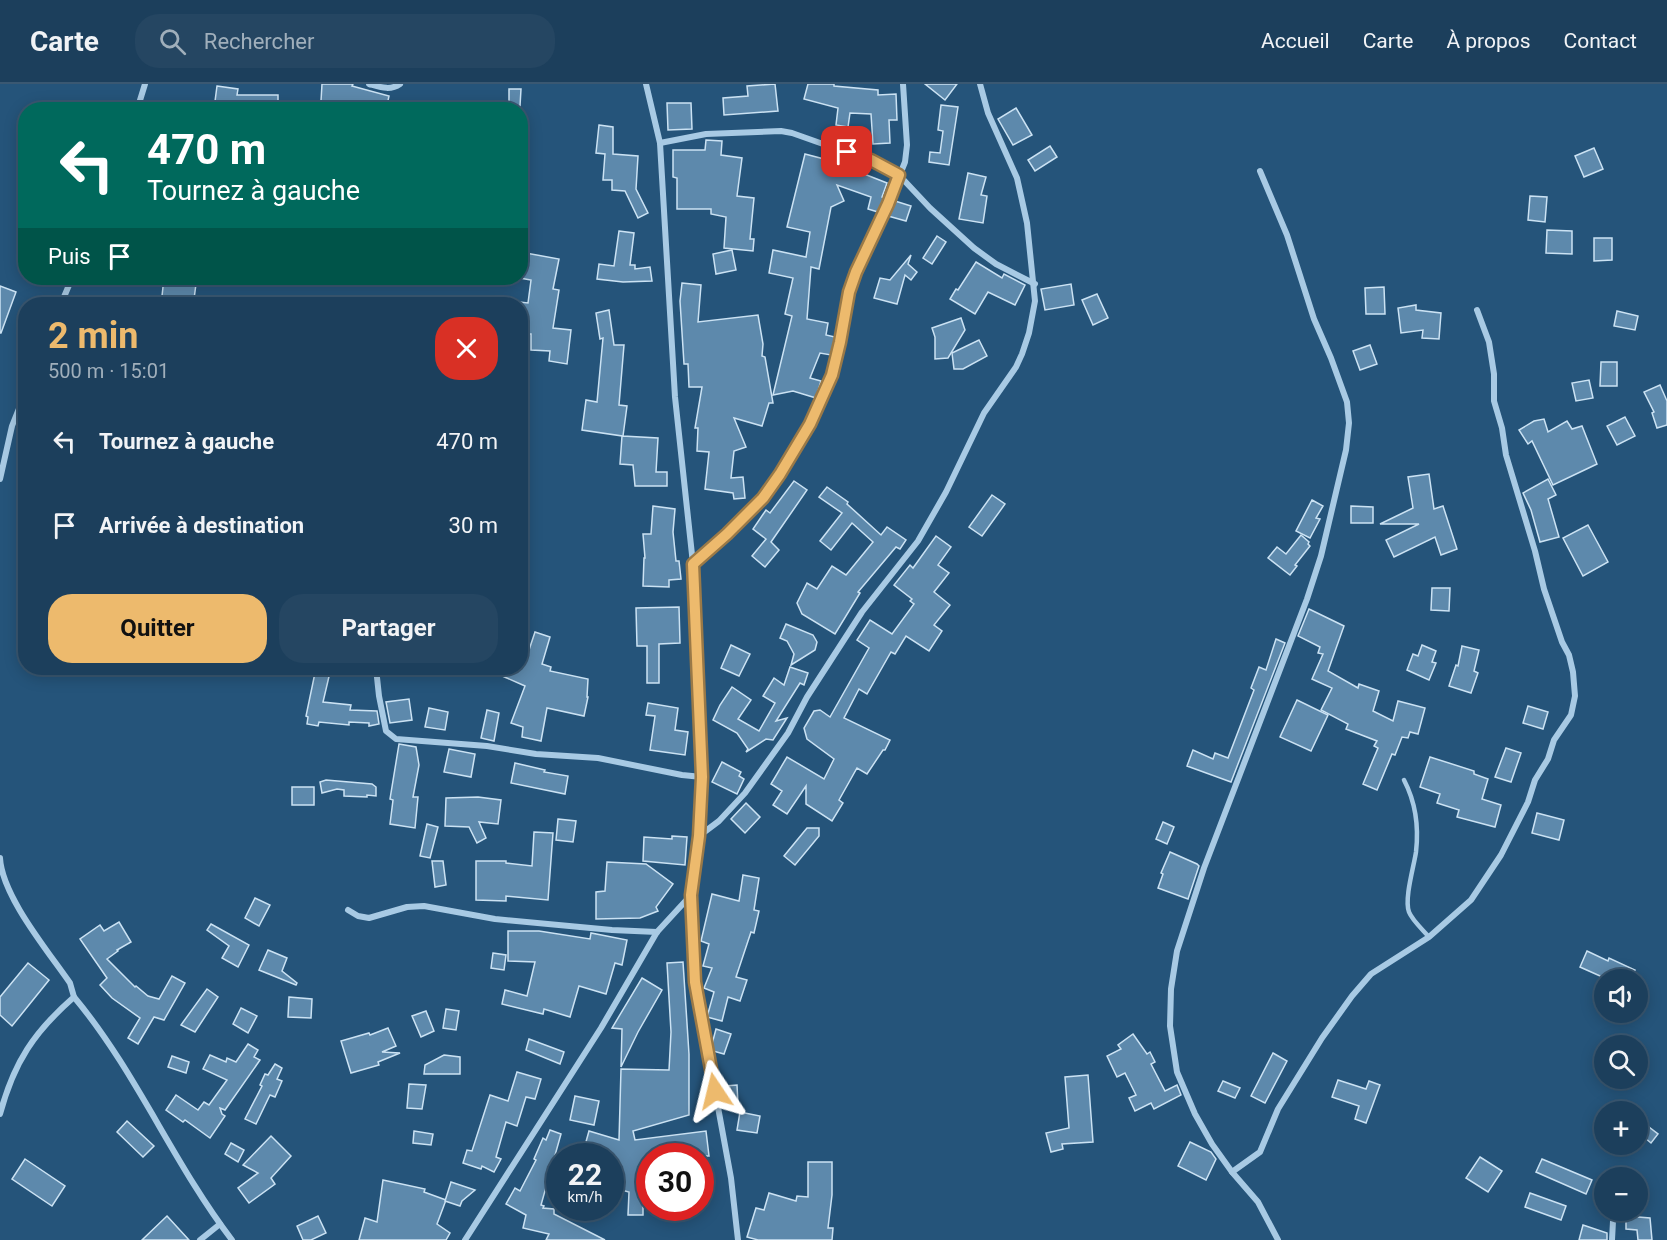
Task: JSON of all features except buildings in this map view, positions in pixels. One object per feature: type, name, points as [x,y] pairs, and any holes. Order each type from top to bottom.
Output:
[{"type":"street","points":[[139,102],[145,84]]},
{"type":"street","points":[[369,84],[395,88],[400,84]]},
{"type":"street","points":[[646,84],[660,143],[675,397],[693,564],[702,777],[699,836],[691,895],[695,982],[731,1178],[738,1240]]},
{"type":"street","points":[[693,564],[763,498],[810,424],[832,375],[849,292],[905,162],[908,145],[903,84]]},
{"type":"street","points":[[699,836],[719,821],[745,793],[788,733],[807,697],[862,612],[918,541],[932,520],[975,429],[1022,354],[1034,308],[1035,284],[1028,223],[1017,178],[988,112],[980,84]]},
{"type":"street","points":[[660,143],[706,134],[781,131],[871,160],[899,175],[930,208],[974,248],[996,264],[1035,284]]},
{"type":"street","points":[[1260,171],[1287,235],[1314,319],[1347,402],[1349,423],[1346,450],[1321,555],[1204,868],[1177,951],[1171,989],[1170,1026],[1178,1072],[1195,1114],[1212,1144],[1232,1172],[1258,1202],[1278,1240]]},
{"type":"street","points":[[1232,1172],[1260,1152],[1278,1109],[1322,1038],[1371,974],[1429,937],[1471,900],[1501,855],[1528,802],[1535,780],[1548,759],[1554,740],[1570,715],[1575,696],[1573,672],[1569,655],[1562,642],[1544,589],[1506,455],[1502,428],[1494,401],[1494,374],[1489,342],[1477,310]]},
{"type":"street","points":[[0,479],[12,426],[18,411]]},
{"type":"street","points":[[377,675],[386,731],[396,740],[487,746],[536,754],[598,758],[702,777]]},
{"type":"street","points":[[0,858],[4,879],[16,903],[70,983],[74,997],[111,1047],[232,1240]]},
{"type":"street","points":[[465,1240],[601,1028],[657,932],[691,895]]},
{"type":"street","points":[[348,910],[358,916],[369,918],[407,907],[424,906],[495,919],[657,932]]},
{"type":"street","points":[[0,1114],[14,1071],[29,1046],[47,1020],[74,997]]},
{"type":"street","points":[[1612,1240],[1613,1221]]},
{"type":"street","points":[[200,1240],[220,1224]]},
{"type":"lane","points":[[1404,780],[1413,797],[1417,825],[1409,911],[1429,937]]},
{"type":"route","points":[[715,1091],[695,982],[691,895],[699,836],[702,777],[693,564],[763,498],[810,424],[832,375],[849,292],[899,175],[871,160],[847,152]]}]
